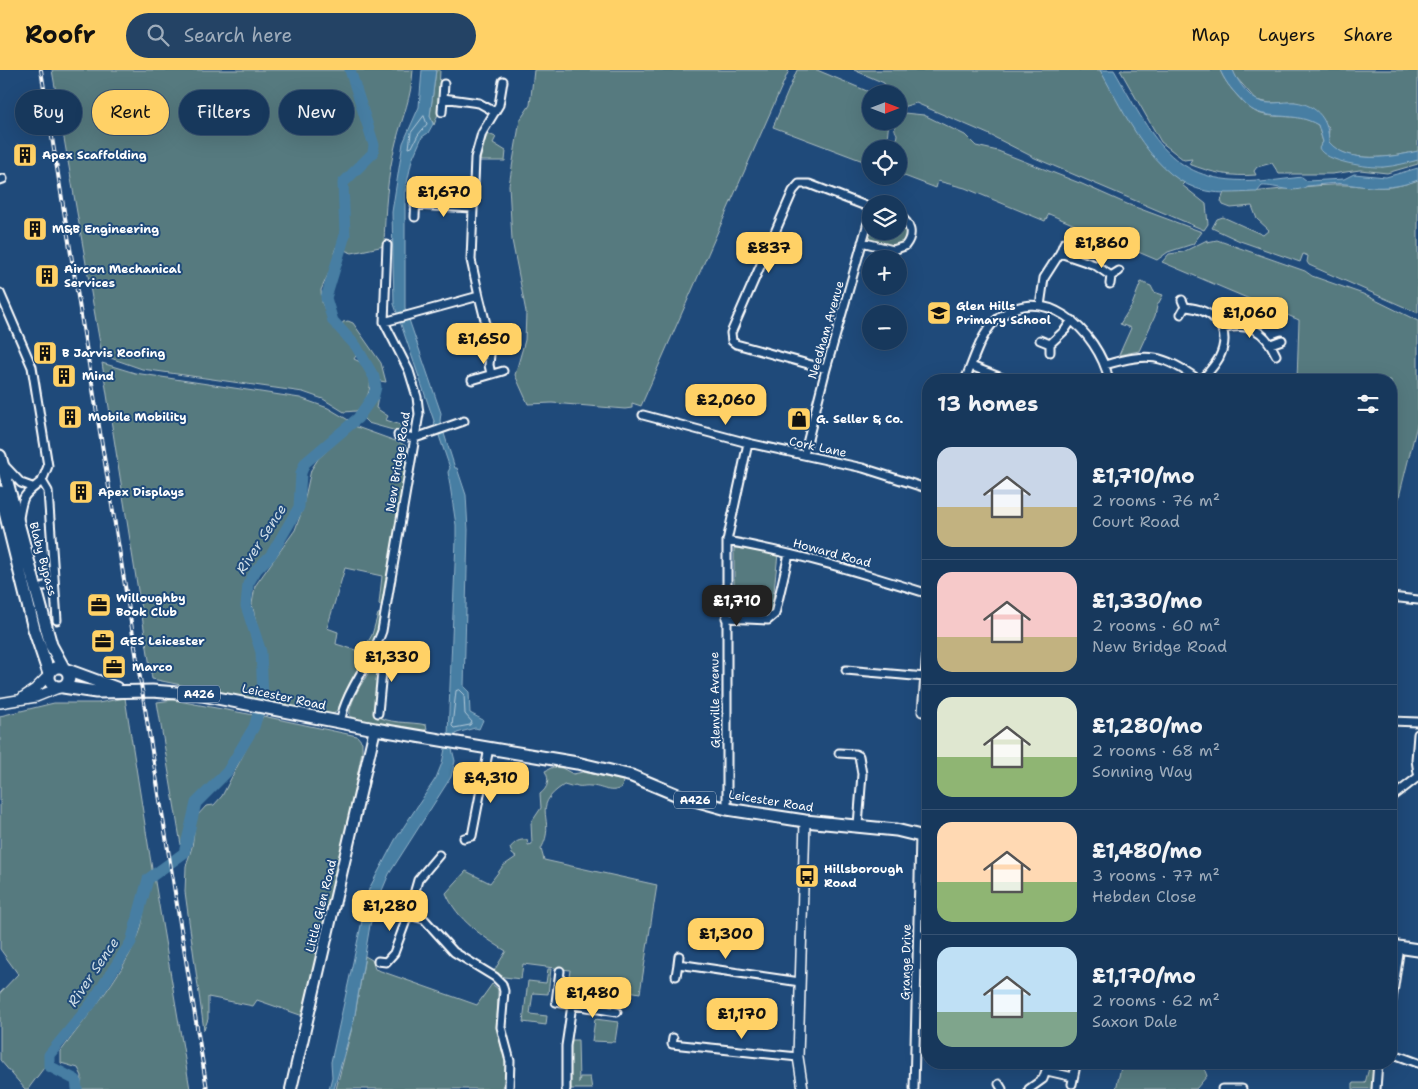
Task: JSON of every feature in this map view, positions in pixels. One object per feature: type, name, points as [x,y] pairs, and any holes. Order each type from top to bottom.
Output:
[{"type":"main road","name":"Blaby Bypass","points":[[2,460],[52,645],[65,669]]},
{"type":"main road","name":"Blaby Bypass","points":[[0,492],[34,629],[49,675]]},
{"type":"main road","points":[[56,667],[65,669],[70,680],[62,687],[52,684],[49,675],[56,667]]},
{"type":"main road","name":"Leicester Road","points":[[65,669],[125,691]]},
{"type":"main road","name":"Leicester Road","points":[[62,687],[89,691],[202,695],[340,723],[489,748],[632,776],[680,796],[727,809],[805,821],[896,830],[922,836]]},
{"type":"main road","name":"Little Glen Road","points":[[291,1089],[375,729]]},
{"type":"main road","points":[[1397,946],[1418,950]]},
{"type":"street","points":[[491,374],[489,365],[491,344],[478,296],[471,260],[473,208],[477,145],[502,98],[504,81]]},
{"type":"street","points":[[442,112],[444,84]]},
{"type":"street","points":[[443,98],[479,103],[495,112]]},
{"type":"street","points":[[826,369],[736,344],[732,340],[732,333],[793,191],[799,184],[809,184],[862,205]]},
{"type":"street","points":[[415,217],[416,194]]},
{"type":"street","points":[[415,205],[473,208]]},
{"type":"street","points":[[862,242],[893,250],[905,246],[911,235],[907,222]]},
{"type":"street","name":"Needham Avenue","points":[[804,455],[862,242]]},
{"type":"street","points":[[1040,306],[1044,278],[1064,243]]},
{"type":"street","points":[[387,246],[384,322],[478,296]]},
{"type":"street","points":[[1060,253],[1095,265],[1111,276]]},
{"type":"street","points":[[1111,276],[1119,271]]},
{"type":"street","points":[[1110,284],[1111,276]]},
{"type":"street","points":[[0,293],[32,367],[48,464],[42,481],[32,486],[22,498],[19,519]]},
{"type":"street","points":[[968,374],[993,323],[1012,310],[1040,306],[1060,312],[1072,320],[1095,344],[1107,374]]},
{"type":"street","points":[[1182,307],[1202,309],[1213,315],[1222,329],[1222,348],[1219,358],[1206,374]]},
{"type":"street","points":[[1050,352],[1050,344],[1065,330],[1072,320]]},
{"type":"street","name":"New Bridge Road","points":[[340,723],[344,706],[372,656],[380,637],[387,610],[419,414],[417,397],[401,351],[384,322]]},
{"type":"street","points":[[1222,329],[1235,326],[1250,327],[1263,334],[1271,344],[1276,355]]},
{"type":"street","points":[[1040,340],[1050,344]]},
{"type":"street","points":[[1271,344],[1282,340]]},
{"type":"street","points":[[1105,365],[1128,358],[1153,356],[1174,363],[1191,374]]},
{"type":"street","points":[[971,366],[992,374]]},
{"type":"street","points":[[472,380],[503,371]]},
{"type":"street","name":"Cork Lane","points":[[643,415],[748,443],[863,468],[922,487]]},
{"type":"street","points":[[398,435],[415,438],[464,421]]},
{"type":"street","name":"Glenville Avenue","points":[[727,809],[727,541],[748,443]]},
{"type":"street","points":[[2,460],[21,483],[32,486]]},
{"type":"street","points":[[42,481],[48,491],[57,620]]},
{"type":"street","name":"Howard Road","points":[[727,541],[845,567],[922,592]]},
{"type":"street","points":[[726,618],[768,620],[775,614],[789,554]]},
{"type":"street","points":[[44,586],[54,585]]},
{"type":"street","points":[[1397,598],[1418,600]]},
{"type":"street","points":[[378,713],[376,702],[384,651]]},
{"type":"street","points":[[372,656],[383,664]]},
{"type":"street","points":[[846,670],[922,677]]},
{"type":"street","points":[[14,700],[31,692],[49,675]]},
{"type":"street","points":[[0,703],[36,697],[62,687]]},
{"type":"street","points":[[1397,721],[1418,722]]},
{"type":"street","points":[[1418,734],[1416,760],[1418,773]]},
{"type":"street","points":[[464,838],[472,836],[476,824],[489,748]]},
{"type":"street","points":[[839,754],[855,754],[859,756],[862,774],[858,826]]},
{"type":"street","points":[[1397,793],[1418,777]]},
{"type":"street","points":[[803,1089],[798,1057],[805,821]]},
{"type":"street","points":[[378,962],[386,962],[394,953],[418,880],[440,855]]},
{"type":"street","name":"Grange Drive","points":[[914,1089],[918,935],[922,879]]},
{"type":"street","points":[[408,914],[424,919],[454,952],[495,977],[502,984],[504,991],[501,1027],[510,1060],[509,1089]]},
{"type":"street","points":[[676,976],[679,956]]},
{"type":"street","points":[[678,964],[800,982]]},
{"type":"street","points":[[560,972],[556,1002],[617,1012]]},
{"type":"street","points":[[566,1089],[566,1046],[572,1005]]},
{"type":"street","points":[[673,1038],[672,1044],[798,1057]]},
{"type":"street","points":[[1397,1055],[1418,1063]]},
{"type":"street","points":[[1376,1089],[1377,1069]]},
{"type":"street","points":[[1029,1089],[1043,1079],[1047,1071],[1073,1077]]},
{"type":"street","points":[[1222,1089],[1242,1089]]},
{"type":"green space","points":[[52,70],[413,70],[409,99],[390,168],[384,246],[352,253],[336,247],[334,253],[336,257],[321,290],[322,303],[331,324],[345,335],[357,354],[354,359],[362,363],[370,376],[369,391],[362,405],[356,411],[344,412],[323,399],[303,392],[142,369],[102,355],[63,135],[82,135],[82,90],[56,90]]},
{"type":"green space","points":[[436,70],[440,70],[438,114],[434,125],[430,116]]},
{"type":"green space","points":[[534,70],[789,70],[641,406],[632,403],[632,408],[625,409],[552,403],[528,404],[515,375],[525,340],[526,312],[512,240],[509,185],[520,120],[530,105]]},
{"type":"green space","points":[[797,70],[817,70],[862,89],[862,130],[888,130],[887,140],[862,140],[862,161],[773,127]]},
{"type":"green space","points":[[854,70],[1100,70],[1117,98],[1174,174],[1185,182],[1182,185],[1206,204],[1208,224],[1204,230],[1035,158],[988,134],[916,103],[908,105],[908,85],[885,85],[884,83]]},
{"type":"green space","points":[[1120,70],[1220,70],[1245,104],[1258,113],[1295,117],[1318,125],[1323,142],[1320,146],[1382,167],[1418,160],[1418,164],[1387,173],[1360,170],[1332,174],[1279,174],[1272,163],[1257,167],[1254,171],[1256,175],[1230,175],[1206,170],[1189,164],[1192,159],[1184,160],[1161,142]]},
{"type":"green space","points":[[1233,70],[1418,70],[1418,151],[1384,157],[1359,157],[1347,154],[1328,142],[1329,128],[1295,102],[1270,103],[1256,100],[1235,76]]},
{"type":"green space","points":[[908,113],[924,115],[965,135],[976,146],[998,151],[1127,204],[1202,232],[1193,244],[1168,252],[1157,260],[1049,214],[1045,221],[965,188],[938,181],[936,188],[907,177],[907,140],[896,140],[897,134],[895,131],[908,130]]},
{"type":"green space","points":[[488,134],[496,137],[493,143],[506,151],[505,161],[480,161],[483,144]]},
{"type":"green space","points":[[1418,180],[1418,313],[1309,265],[1307,262],[1308,256],[1303,254],[1300,262],[1240,241],[1212,228],[1217,219],[1223,217],[1263,235],[1269,230],[1257,219],[1252,206],[1231,208],[1223,205],[1221,201],[1224,192],[1335,185],[1391,187]]},
{"type":"green space","points":[[871,240],[906,240],[895,248]]},
{"type":"green space","points":[[1207,240],[1207,242],[1217,240],[1363,294],[1418,321],[1418,421],[1397,505],[1397,374],[1297,374],[1299,320],[1162,262],[1169,254],[1183,252]]},
{"type":"green space","points":[[1141,282],[1151,286],[1154,292],[1163,295],[1139,351],[1119,355],[1131,328],[1120,324],[1132,305]]},
{"type":"green space","points":[[343,322],[353,323],[381,363],[386,382],[380,381],[356,339],[342,326]]},
{"type":"green space","points":[[102,363],[135,373],[300,398],[328,408],[350,421],[303,463],[297,481],[298,508],[272,552],[252,573],[246,587],[244,606],[260,654],[261,697],[254,700],[152,679]]},
{"type":"green space","points":[[380,386],[376,408],[388,416],[386,420],[401,425],[400,432],[368,423],[363,418],[372,405]]},
{"type":"green space","points":[[354,426],[401,443],[406,446],[409,455],[383,607],[379,604],[382,576],[345,568],[327,628],[338,632],[336,644],[362,652],[372,635],[378,614],[382,613],[380,623],[374,641],[349,684],[335,713],[328,714],[273,705],[266,701],[265,661],[252,604],[255,586],[295,530],[302,511],[311,470],[318,459]]},
{"type":"green space","points":[[734,548],[753,549],[778,554],[772,609],[767,615],[734,613]]},
{"type":"green space","points":[[374,667],[377,668],[379,674],[374,713],[391,721],[426,725],[427,729],[423,731],[361,720],[350,716],[354,698]]},
{"type":"green space","points":[[125,698],[152,869],[144,887],[133,933],[74,1028],[28,1089],[25,1089],[0,1060],[0,993],[18,974],[0,949],[0,716],[54,703],[98,703]]},
{"type":"green space","points":[[173,700],[254,715],[253,722],[221,780],[193,805],[186,838],[181,845],[157,702]]},
{"type":"green space","points":[[263,716],[357,736],[362,742],[362,751],[343,853],[303,1016],[257,1000],[253,1006],[208,997],[208,1019],[204,1030],[185,892],[186,866],[192,847],[196,817],[206,806],[214,805],[222,796]]},
{"type":"green space","points":[[553,767],[562,768],[573,774],[583,772],[623,781],[622,787],[614,790],[606,790],[594,786],[575,785],[571,787],[564,785],[553,793],[545,807],[547,830],[541,849],[544,860],[657,885],[640,993],[595,985],[595,980],[569,977],[570,970],[523,964],[521,979],[504,977],[494,971],[506,951],[479,933],[463,919],[446,893],[466,871],[490,883],[503,866],[516,857],[512,854],[510,848],[514,844],[527,840],[528,845],[532,844],[531,823],[541,808],[540,794],[545,789],[548,781],[545,771]]},
{"type":"green space","points":[[154,876],[190,1089],[81,1089],[82,1076],[78,1068],[61,1063],[61,1051],[102,997],[130,954],[140,932],[150,883]]},
{"type":"green space","points":[[365,956],[372,960],[375,969],[477,1005],[492,984],[498,989],[497,1027],[506,1067],[503,1087],[501,1089],[336,1089],[354,1020]]},
{"type":"green space","points":[[548,969],[551,969],[548,994],[533,993],[530,1014],[547,1016],[546,1025],[523,1022],[528,981],[546,983]]},
{"type":"green space","points":[[595,1019],[618,1022],[615,1042],[592,1041]]},
{"type":"green space","points":[[567,1040],[578,1040],[579,1083],[580,1077],[590,1077],[592,1089],[566,1089]]},
{"type":"green space","points":[[1121,1069],[1204,1069],[1207,1076],[1196,1089],[1116,1089]]},
{"type":"green space","points":[[1369,1069],[1375,1070],[1372,1089],[1353,1089],[1353,1083],[1365,1083]]},
{"type":"water","points":[[422,70],[436,70],[430,116],[433,124],[428,133],[422,137],[412,160],[405,192],[405,308],[441,413],[440,421],[455,468],[457,468],[466,495],[468,530],[464,687],[469,692],[470,713],[483,720],[479,729],[475,728],[457,733],[455,736],[452,749],[455,761],[451,777],[389,874],[378,900],[370,925],[354,1020],[334,1089],[329,1089],[332,1077],[331,1062],[369,889],[395,840],[436,778],[442,763],[448,735],[456,540],[456,525],[448,472],[450,468],[394,304],[392,212],[403,143],[419,107]]},
{"type":"water","points":[[1100,70],[1114,70],[1140,115],[1167,152],[1184,165],[1204,174],[1228,180],[1258,180],[1261,182],[1302,177],[1307,181],[1344,179],[1354,174],[1386,177],[1418,168],[1418,180],[1391,187],[1337,183],[1307,186],[1302,189],[1291,190],[1262,186],[1257,192],[1235,193],[1217,193],[1187,185],[1171,174],[1143,142],[1130,124]]},
{"type":"water","points":[[1220,70],[1233,70],[1246,91],[1261,102],[1295,102],[1316,110],[1327,127],[1329,142],[1347,154],[1359,157],[1384,157],[1418,151],[1418,160],[1392,166],[1377,167],[1348,163],[1330,157],[1319,148],[1323,142],[1318,125],[1300,118],[1258,113],[1251,109],[1230,87]]},
{"type":"waterway","name":"River Sence","points":[[77,1089],[76,1080],[49,1066],[49,1055],[91,1004],[131,942],[148,879],[184,853],[196,803],[227,772],[254,727],[263,697],[261,652],[246,606],[248,584],[257,569],[271,555],[299,507],[301,473],[305,463],[358,418],[374,395],[376,387],[374,377],[356,346],[333,321],[326,298],[345,235],[343,183],[373,153],[374,145],[350,70]]},
{"type":"railway","points":[[41,70],[207,1089]]},
{"type":"place","name":"Apex Scaffolding","points":[[25,155]]},
{"type":"place","name":"M&B Engineering","points":[[35,229]]},
{"type":"place","name":"Aircon Mechanical Services","points":[[47,276]]},
{"type":"place","name":"Glen Hills Primary School","points":[[939,313]]},
{"type":"place","name":"B Jarvis Roofing","points":[[45,353]]},
{"type":"place","name":"Mind","points":[[64,376]]},
{"type":"place","name":"Mobile Mobility","points":[[70,417]]},
{"type":"place","name":"G. Seller & Co.","points":[[799,419]]},
{"type":"place","name":"Apex Displays","points":[[81,492]]},
{"type":"place","name":"Willoughby Book Club","points":[[99,605]]},
{"type":"place","name":"GES Leicester","points":[[103,641]]},
{"type":"place","name":"Marco","points":[[114,667]]},
{"type":"place","name":"Hillsborough Road","points":[[807,876]]}]
